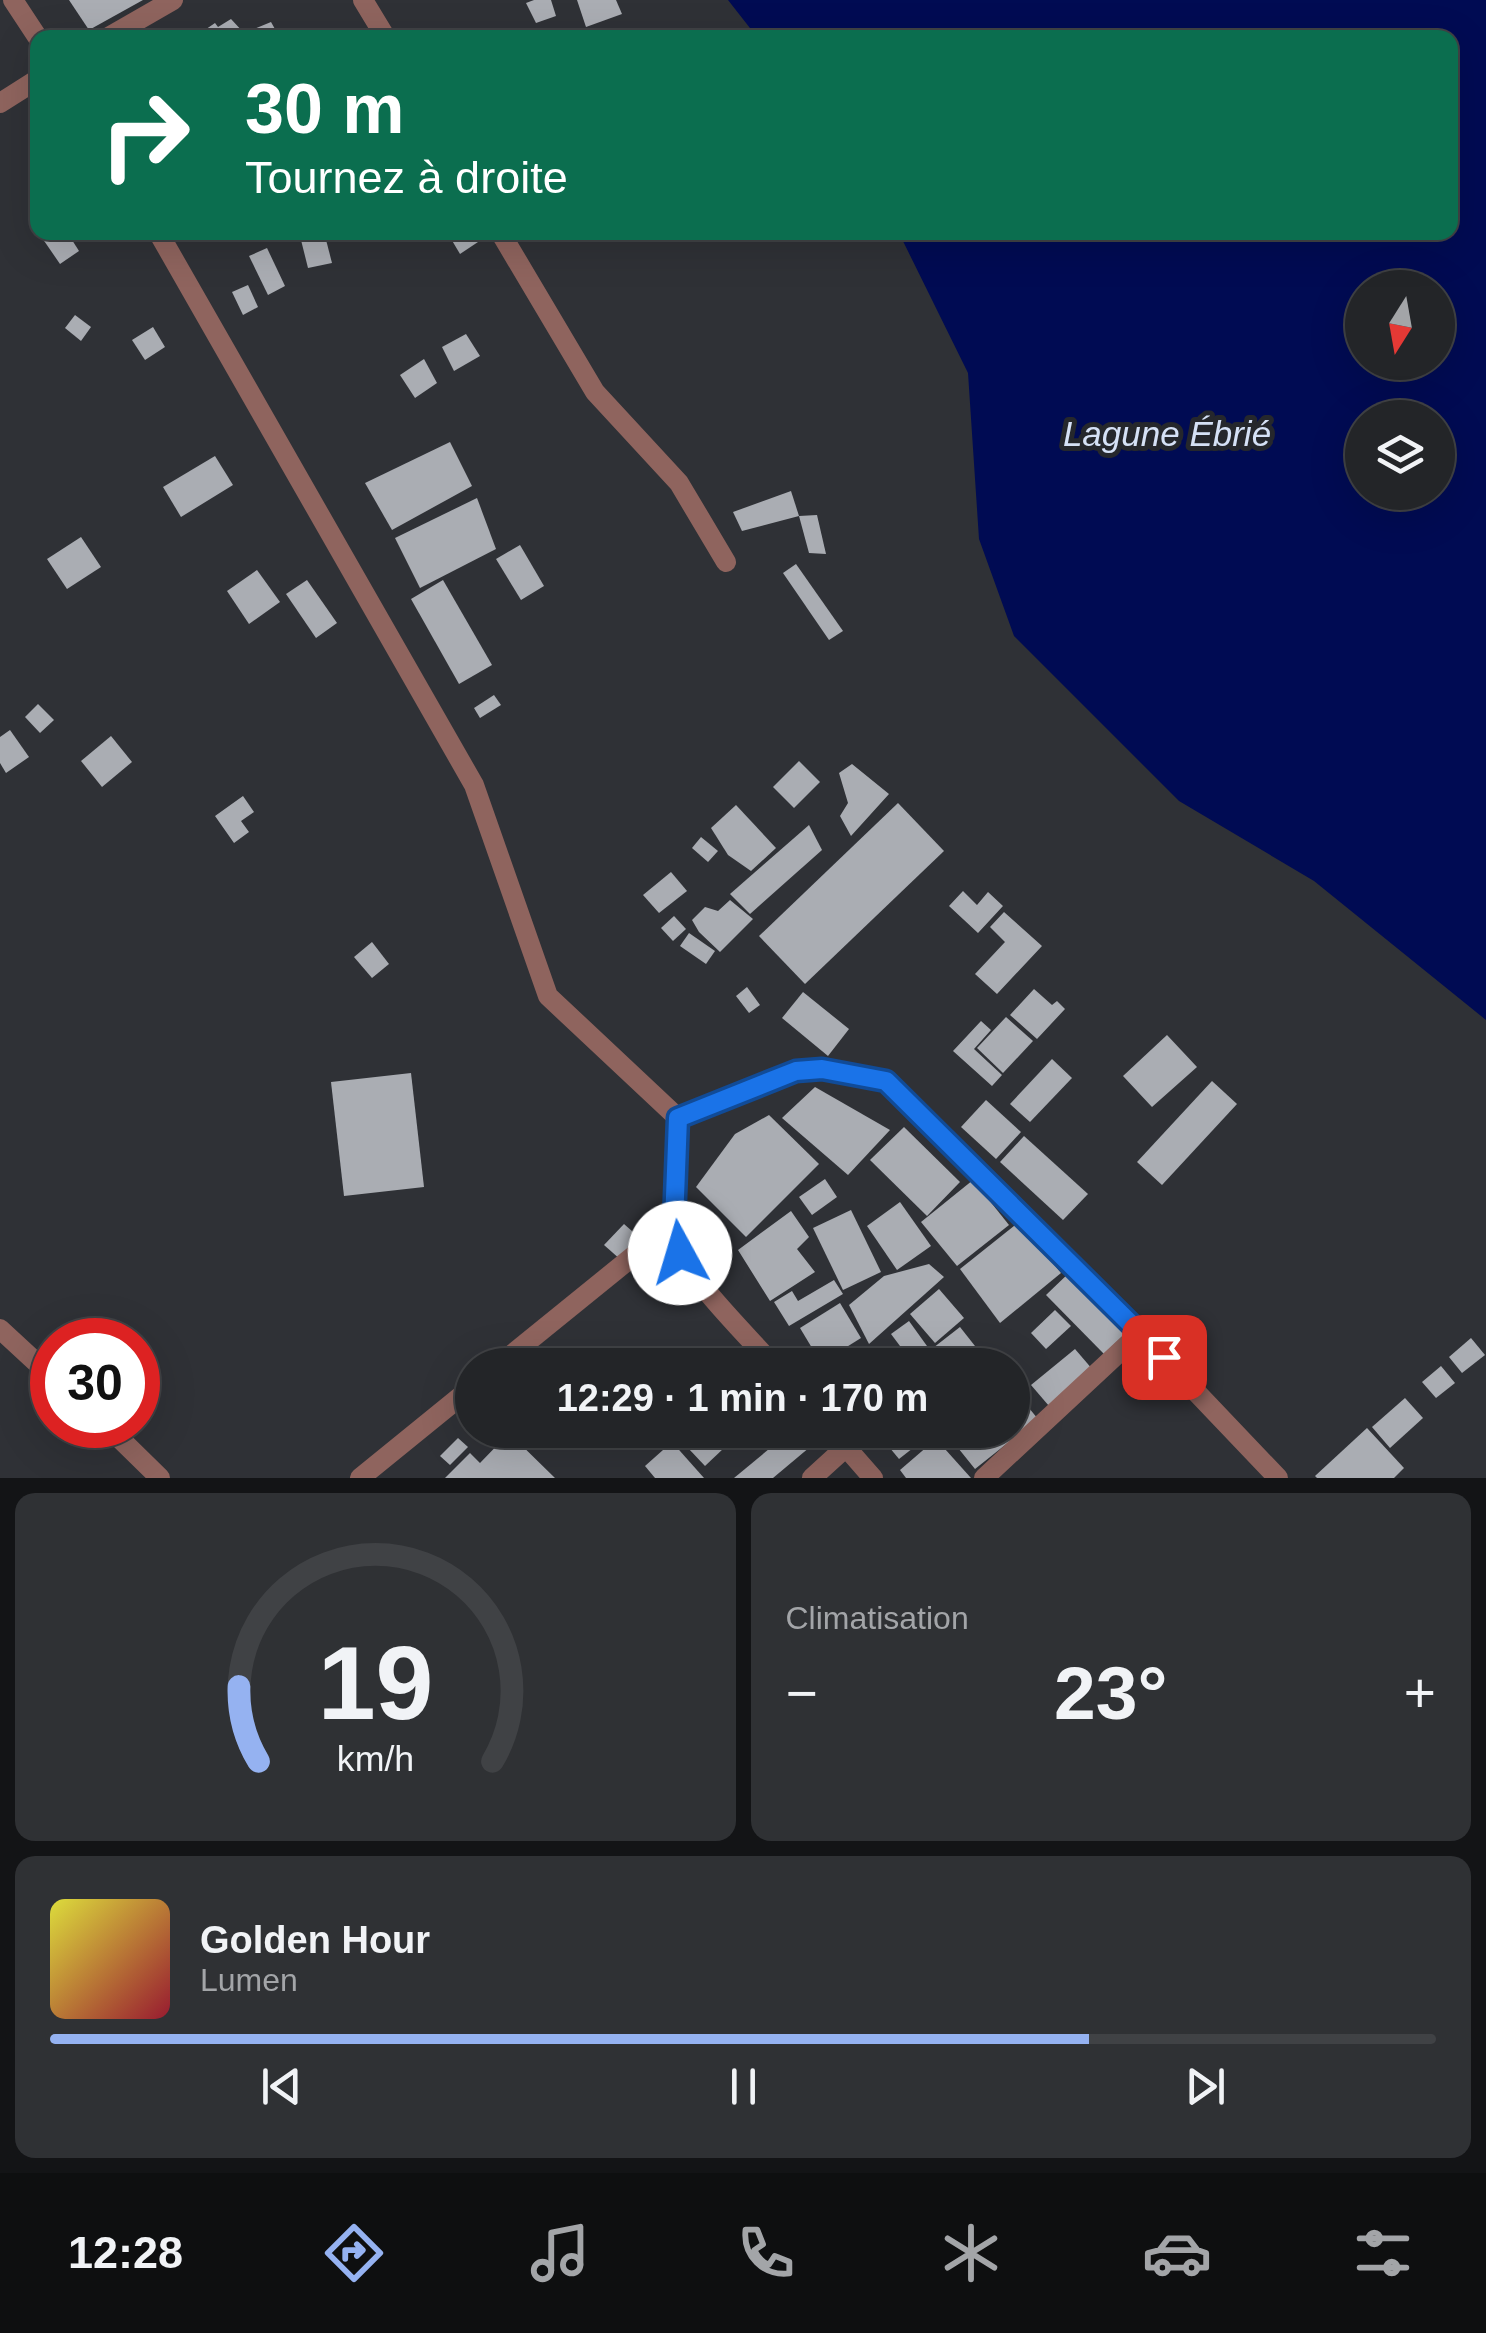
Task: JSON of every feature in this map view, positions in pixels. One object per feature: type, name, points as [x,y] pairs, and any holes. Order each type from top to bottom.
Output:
[{"type":"street","points":[[13,0],[33,30]]},
{"type":"street","points":[[121,30],[173,0]]},
{"type":"street","points":[[364,0],[381,30]]},
{"type":"street","points":[[0,103],[30,84]]},
{"type":"street","points":[[163,240],[474,785],[548,996],[678,1118],[674,1223],[680,1253],[759,1348]]},
{"type":"street","points":[[505,240],[595,392],[679,483],[726,562]]},
{"type":"street","points":[[678,1118],[796,1071],[822,1069],[886,1081],[1140,1333],[1278,1478]]},
{"type":"street","points":[[520,1348],[674,1223]]},
{"type":"street","points":[[0,1329],[30,1357]]},
{"type":"street","points":[[984,1478],[1140,1333]]},
{"type":"street","points":[[360,1478],[455,1401]]},
{"type":"street","points":[[129,1448],[160,1478]]},
{"type":"street","points":[[812,1478],[845,1448]]},
{"type":"street","points":[[847,1448],[874,1478]]},
{"type":"water","name":"Lagune Ébrié","points":[[728,0],[1486,0],[1486,1020],[1314,881],[1179,801],[1014,636],[979,539],[968,373],[902,240],[1458,240],[1458,30],[752,30]]},
{"type":"building","points":[[69,0],[143,0],[89,30]]},
{"type":"building","points":[[551,0],[556,16],[536,23],[526,3]]},
{"type":"building","points":[[577,0],[616,0],[622,14],[586,27]]},
{"type":"building","points":[[231,19],[241,30],[205,30],[215,23],[218,27]]},
{"type":"building","points":[[271,22],[276,30],[251,30]]},
{"type":"building","points":[[44,240],[72,240],[79,251],[60,264]]},
{"type":"building","points":[[301,240],[326,240],[332,263],[308,268]]},
{"type":"building","points":[[452,240],[481,240],[460,254]]},
{"type":"building","points":[[267,248],[285,286],[268,295],[249,256]]},
{"type":"building","points":[[248,285],[258,307],[243,315],[232,292]]},
{"type":"building","points":[[75,315],[91,327],[81,341],[65,328]]},
{"type":"building","points":[[153,327],[165,347],[145,360],[132,340]]},
{"type":"building","points":[[466,334],[480,356],[454,371],[442,347]]},
{"type":"building","points":[[424,359],[437,383],[415,398],[400,375]]},
{"type":"building","points":[[450,442],[472,486],[392,530],[365,483]]},
{"type":"building","points":[[215,456],[233,485],[181,517],[163,487]]},
{"type":"building","points":[[791,491],[799,516],[742,531],[733,512]]},
{"type":"building","points":[[477,498],[496,549],[420,588],[395,538]]},
{"type":"building","points":[[817,515],[826,554],[809,553],[799,516]]},
{"type":"building","points":[[81,537],[101,567],[67,589],[47,559]]},
{"type":"building","points":[[520,545],[544,586],[521,600],[496,559]]},
{"type":"building","points":[[796,564],[843,631],[829,640],[783,573]]},
{"type":"building","points":[[257,570],[280,602],[249,624],[227,591]]},
{"type":"building","points":[[307,580],[337,623],[316,638],[286,594]]},
{"type":"building","points":[[443,580],[492,665],[459,684],[411,599]]},
{"type":"building","points":[[494,695],[501,705],[480,718],[474,708]]},
{"type":"building","points":[[38,704],[54,720],[40,733],[25,717]]},
{"type":"building","points":[[10,730],[29,757],[6,773],[0,763],[0,737]]},
{"type":"building","points":[[111,736],[132,762],[102,787],[81,761]]},
{"type":"building","points":[[799,761],[820,782],[794,808],[773,787]]},
{"type":"building","points":[[852,764],[889,794],[851,836],[840,816],[848,803],[839,773]]},
{"type":"building","points":[[243,796],[254,812],[241,821],[249,832],[234,843],[215,816]]},
{"type":"building","points":[[898,803],[944,851],[805,984],[759,936]]},
{"type":"building","points":[[736,805],[776,848],[751,871],[728,855],[711,828]]},
{"type":"building","points":[[809,825],[822,850],[750,914],[730,894]]},
{"type":"building","points":[[701,837],[718,851],[708,862],[692,848]]},
{"type":"building","points":[[671,872],[687,891],[659,913],[643,895]]},
{"type":"building","points":[[963,891],[977,905],[988,892],[1003,906],[978,933],[949,906]]},
{"type":"building","points":[[730,900],[753,919],[720,952],[692,920],[705,907],[718,911]]},
{"type":"building","points":[[1004,912],[1042,946],[997,994],[975,974],[1005,942],[990,927]]},
{"type":"building","points":[[674,916],[686,929],[673,941],[661,928]]},
{"type":"building","points":[[689,933],[715,951],[706,964],[680,946]]},
{"type":"building","points":[[372,942],[389,964],[372,978],[354,957]]},
{"type":"building","points":[[747,987],[760,1005],[749,1013],[736,996]]},
{"type":"building","points":[[1034,989],[1052,1005],[1057,1001],[1065,1009],[1037,1039],[1010,1015]]},
{"type":"building","points":[[803,992],[849,1029],[828,1056],[782,1018]]},
{"type":"building","points":[[1006,1017],[1033,1041],[1003,1073],[977,1048]]},
{"type":"building","points":[[981,1021],[991,1030],[974,1049],[1002,1075],[992,1086],[953,1051]]},
{"type":"building","points":[[1167,1035],[1197,1067],[1152,1107],[1123,1076]]},
{"type":"building","points":[[1052,1059],[1072,1078],[1030,1122],[1010,1104]]},
{"type":"building","points":[[411,1073],[424,1187],[344,1196],[331,1082]]},
{"type":"building","points":[[1212,1081],[1237,1104],[1162,1185],[1137,1162]]},
{"type":"building","points":[[815,1087],[890,1130],[848,1175],[782,1118]]},
{"type":"building","points":[[986,1100],[1021,1132],[996,1159],[961,1127]]},
{"type":"building","points":[[769,1115],[819,1164],[746,1237],[696,1187],[735,1134]]},
{"type":"building","points":[[904,1127],[960,1182],[927,1216],[870,1160]]},
{"type":"building","points":[[1024,1136],[1088,1194],[1063,1220],[1000,1162]]},
{"type":"building","points":[[825,1179],[837,1197],[812,1215],[799,1197]]},
{"type":"building","points":[[973,1180],[1009,1225],[957,1266],[921,1222]]},
{"type":"building","points":[[900,1202],[931,1246],[897,1270],[867,1226]]},
{"type":"building","points":[[851,1210],[881,1272],[843,1290],[813,1228]]},
{"type":"building","points":[[791,1211],[809,1237],[797,1249],[815,1272],[770,1301],[738,1250]]},
{"type":"building","points":[[1019,1222],[1061,1273],[1000,1323],[960,1269]]},
{"type":"building","points":[[624,1224],[641,1239],[621,1260],[604,1245]]},
{"type":"building","points":[[929,1264],[944,1277],[869,1344],[849,1305],[884,1276]]},
{"type":"building","points":[[1072,1270],[1130,1329],[1104,1354],[1046,1295]]},
{"type":"building","points":[[834,1280],[843,1294],[789,1326],[774,1302],[792,1291],[798,1301]]},
{"type":"building","points":[[939,1289],[964,1318],[935,1343],[910,1314]]},
{"type":"building","points":[[840,1303],[861,1338],[845,1348],[812,1348],[800,1328]]},
{"type":"building","points":[[1055,1310],[1071,1326],[1046,1349],[1031,1333]]},
{"type":"building","points":[[909,1321],[927,1346],[902,1348],[891,1334]]},
{"type":"building","points":[[960,1327],[977,1348],[933,1348]]},
{"type":"building","points":[[1471,1338],[1485,1355],[1462,1373],[1449,1357]]},
{"type":"building","points":[[1075,1349],[1093,1370],[1049,1406],[1031,1385]]},
{"type":"building","points":[[1441,1366],[1455,1383],[1436,1398],[1422,1382]]},
{"type":"building","points":[[1405,1398],[1423,1418],[1390,1448],[1372,1427]]},
{"type":"building","points":[[1030,1409],[1038,1419],[1030,1425]]},
{"type":"building","points":[[1367,1428],[1404,1468],[1394,1478],[1315,1476]]},
{"type":"building","points":[[455,1441],[455,1448],[467,1448],[450,1465],[440,1456]]},
{"type":"building","points":[[494,1448],[524,1448],[555,1478],[445,1478],[470,1453],[480,1463]]},
{"type":"building","points":[[665,1448],[677,1448],[704,1478],[655,1478],[645,1466]]},
{"type":"building","points":[[688,1448],[724,1448],[705,1466]]},
{"type":"building","points":[[770,1448],[809,1448],[773,1478],[734,1478]]},
{"type":"building","points":[[890,1448],[913,1448],[899,1459]]},
{"type":"building","points":[[926,1448],[944,1448],[971,1478],[906,1478],[900,1470]]},
{"type":"building","points":[[958,1448],[1001,1448],[975,1469]]},
{"type":"route","points":[[680,1253],[674,1223],[678,1118],[796,1071],[822,1069],[886,1081],[1164,1357]]}]
